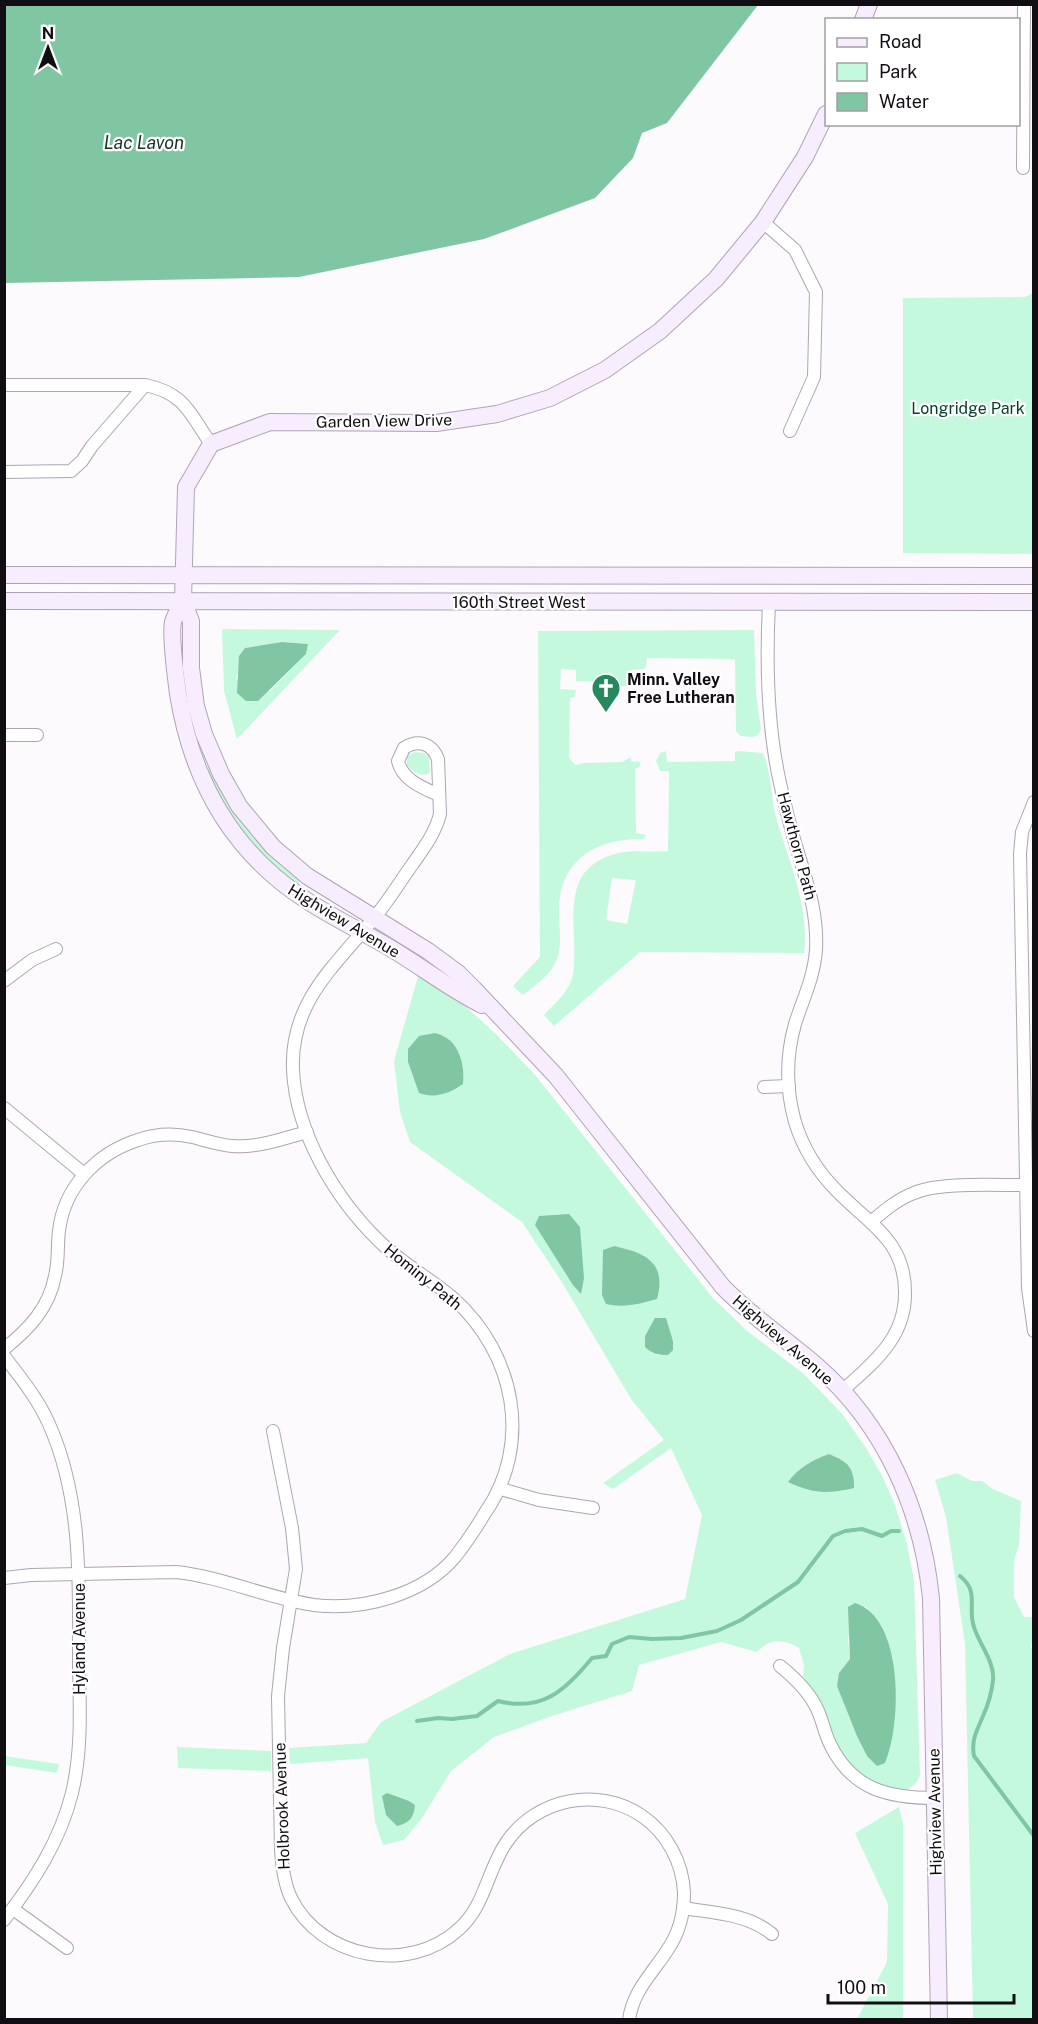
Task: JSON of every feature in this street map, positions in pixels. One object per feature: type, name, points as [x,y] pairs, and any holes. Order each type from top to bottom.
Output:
[{"type":"street","points":[[1023,168],[1024,4]]},
{"type":"street","name":"Garden View Drive","points":[[211,444],[270,422],[436,423],[497,414],[550,398],[605,370],[660,331],[716,279],[763,222],[805,157],[825,116]]},
{"type":"street","points":[[763,222],[795,250],[816,292],[814,377],[790,431]]},
{"type":"street","points":[[4,385],[145,385],[163,388],[181,400],[211,444],[186,487],[184,575]]},
{"type":"street","points":[[4,472],[71,471],[82,461],[92,446],[145,385]]},
{"type":"street","name":"160th Street West","points":[[4,575],[1034,576]]},
{"type":"street","name":"Highview Avenue","points":[[184,575],[183,601],[173,622],[177,684],[187,735],[210,795],[242,845],[277,879],[306,900],[384,944],[448,986],[493,1010]]},
{"type":"street","name":"160th Street West","points":[[4,601],[1034,602]]},
{"type":"street","name":"Highview Avenue","points":[[183,601],[191,621],[191,668],[196,706],[204,734],[227,787],[256,829],[290,863],[325,888],[375,917],[458,973],[556,1076],[723,1287],[842,1391],[873,1430],[896,1469],[915,1516],[925,1556],[931,1598],[939,2019]]},
{"type":"street","name":"Hawthorn Path","points":[[769,603],[769,704],[779,779],[790,827],[811,892],[816,924],[813,973],[790,1044],[789,1086],[796,1124],[812,1159],[835,1190],[885,1234],[900,1259],[906,1290],[904,1311],[898,1329],[888,1347],[842,1391]]},
{"type":"street","points":[[4,735],[37,735]]},
{"type":"street","name":"Hominy Path","points":[[4,1578],[79,1573],[176,1572],[196,1574],[314,1605],[354,1605],[391,1597],[435,1574],[454,1558],[501,1489],[512,1442],[512,1414],[507,1385],[497,1357],[485,1335],[470,1316],[453,1298],[393,1254],[359,1219],[330,1179],[307,1132],[298,1104],[292,1067],[296,1033],[318,983],[375,917],[435,831],[440,814],[439,795]]},
{"type":"street","points":[[1034,802],[1028,812],[1021,843],[1028,946],[1030,1185],[1028,1288],[1034,1331]]},
{"type":"street","points":[[4,981],[32,960],[56,949]]},
{"type":"street","points":[[764,1087],[789,1086]]},
{"type":"street","points":[[4,1108],[84,1174]]},
{"type":"street","points":[[4,1349],[33,1323],[47,1300],[55,1277],[62,1216],[73,1190],[84,1174],[118,1148],[151,1137],[185,1136],[214,1144],[239,1146],[263,1144],[307,1132]]},
{"type":"street","points":[[872,1221],[893,1203],[915,1192],[935,1186],[1030,1185]]},
{"type":"street","name":"Hyland Avenue","points":[[4,1356],[38,1401],[55,1438],[72,1507],[79,1573],[80,1742],[72,1792],[46,1861],[4,1920]]},
{"type":"street","name":"Holbrook Avenue","points":[[273,1431],[295,1551],[296,1569],[281,1659],[278,1696],[280,1850],[291,1899],[318,1931],[341,1946],[376,1955],[408,1954],[432,1946],[458,1930],[475,1911],[499,1855],[514,1832],[542,1811],[559,1803],[592,1798],[610,1801],[635,1812],[655,1826],[675,1855],[684,1892],[683,1908],[675,1936],[635,1995],[630,2019]]},
{"type":"street","points":[[501,1489],[539,1500],[593,1508]]},
{"type":"street","points":[[780,1666],[808,1693],[818,1710],[837,1757],[858,1779],[871,1787],[899,1797],[935,1798]]},
{"type":"street","points":[[683,1908],[749,1919],[762,1925],[772,1934]]},
{"type":"street","points":[[13,1909],[67,1948]]},
{"type":"green space","name":"Longridge Park","points":[[1033,293],[1033,554],[903,553],[903,298],[1025,297]]},
{"type":"green space","points":[[222,629],[340,630],[237,739],[224,691]],"holes":[[[282,642],[308,644],[306,654],[270,691],[236,679],[245,648]]]},
{"type":"green space","points":[[754,630],[756,694],[761,729],[758,735],[753,737],[740,736],[736,731],[735,659],[647,658],[644,669],[630,670],[630,686],[616,686],[609,680],[601,678],[600,682],[576,681],[576,670],[561,669],[560,689],[576,690],[575,697],[570,698],[569,758],[575,765],[622,762],[631,757],[631,762],[639,761],[641,766],[635,769],[636,833],[646,835],[644,839],[613,842],[599,846],[576,862],[562,887],[559,904],[560,939],[557,959],[547,975],[523,995],[513,986],[540,957],[538,631]]},
{"type":"green space","points":[[666,751],[667,762],[735,761],[735,752],[763,753],[775,813],[801,899],[805,935],[804,953],[640,952],[554,1026],[544,1015],[562,996],[573,974],[574,903],[577,886],[585,872],[598,861],[618,853],[668,851],[669,771],[660,771],[656,761],[660,753]],"holes":[[[612,878],[636,880],[627,924],[606,920]]]},
{"type":"green space","points":[[414,752],[424,753],[429,757],[430,772],[424,775],[407,766],[407,756]]},
{"type":"green space","points":[[212,767],[301,879],[297,887],[265,861],[230,819],[205,770]]},
{"type":"green space","points":[[419,973],[465,1006],[496,1034],[536,1076],[713,1298],[747,1331],[804,1374],[843,1415],[866,1448],[894,1502],[907,1544],[914,1581],[920,1776],[913,1786],[903,1790],[874,1781],[844,1756],[833,1737],[821,1702],[803,1676],[804,1665],[799,1648],[777,1641],[767,1644],[757,1652],[721,1642],[639,1665],[632,1691],[494,1737],[451,1771],[422,1818],[404,1840],[383,1845],[375,1822],[368,1758],[290,1764],[289,1748],[366,1743],[381,1722],[510,1654],[685,1599],[702,1515],[671,1448],[613,1489],[603,1483],[664,1440],[631,1399],[563,1284],[522,1222],[410,1142],[400,1112],[394,1061]],"holes":[[[444,1035],[460,1054],[414,1079],[408,1062]],[[613,1246],[645,1256],[603,1272],[603,1251]],[[666,1319],[673,1341],[668,1355],[650,1352],[645,1336],[650,1329]],[[865,1606],[888,1643],[895,1681],[895,1711],[839,1673],[850,1659],[848,1638]]]},
{"type":"green space","points":[[957,1473],[972,1481],[982,1481],[993,1489],[1021,1501],[1019,1545],[1014,1560],[1014,1597],[1024,1617],[1034,1617],[1031,1645],[1034,1658],[1033,2019],[973,2019],[965,1644],[946,1517],[935,1480]]},
{"type":"green space","points":[[177,1747],[271,1751],[271,1771],[178,1768]]},
{"type":"green space","points":[[4,1756],[59,1764],[57,1773],[5,1765]]},
{"type":"green space","points":[[899,1807],[903,1823],[903,2019],[857,2019],[887,1962],[888,1904],[855,1833]]},
{"type":"water","name":"Lac Lavon","points":[[4,5],[758,5],[667,123],[642,133],[633,158],[595,198],[484,239],[299,277],[5,283]]},
{"type":"water","points":[[282,642],[308,644],[306,654],[258,701],[246,701],[237,693],[239,656],[245,648]]},
{"type":"water","points":[[435,1033],[449,1040],[458,1052],[463,1067],[463,1084],[448,1092],[425,1095],[419,1093],[408,1062],[408,1049],[419,1036]]},
{"type":"water","points":[[569,1214],[580,1227],[584,1278],[581,1294],[535,1225],[539,1216]]},
{"type":"water","points":[[614,1246],[635,1252],[651,1261],[659,1276],[657,1299],[638,1304],[606,1304],[602,1295],[603,1250]]},
{"type":"water","points":[[655,1318],[666,1318],[673,1341],[673,1350],[668,1355],[655,1354],[645,1347],[645,1336]]},
{"type":"water","points":[[829,1454],[849,1466],[853,1475],[854,1488],[821,1492],[788,1482],[807,1465]]},
{"type":"water","points":[[855,1603],[871,1613],[883,1629],[891,1650],[895,1674],[896,1699],[891,1746],[885,1763],[877,1766],[867,1756],[857,1736],[837,1686],[839,1673],[850,1659],[848,1607]]},
{"type":"water","points":[[387,1793],[415,1805],[412,1817],[408,1821],[397,1826],[386,1815],[382,1796]]},
{"type":"waterway","points":[[417,1721],[477,1716],[498,1701],[514,1704],[540,1701],[562,1689],[592,1658],[606,1656],[612,1644],[629,1637],[681,1638],[717,1631],[741,1620],[798,1582],[833,1536],[845,1531],[862,1529],[882,1536],[891,1531],[899,1531]]},
{"type":"waterway","points":[[960,1576],[970,1588],[972,1620],[993,1673],[990,1698],[974,1740],[974,1756],[1034,1836]]},
{"type":"place","name":"Minn. Valley Free Lutheran","points":[[606,714]]}]
